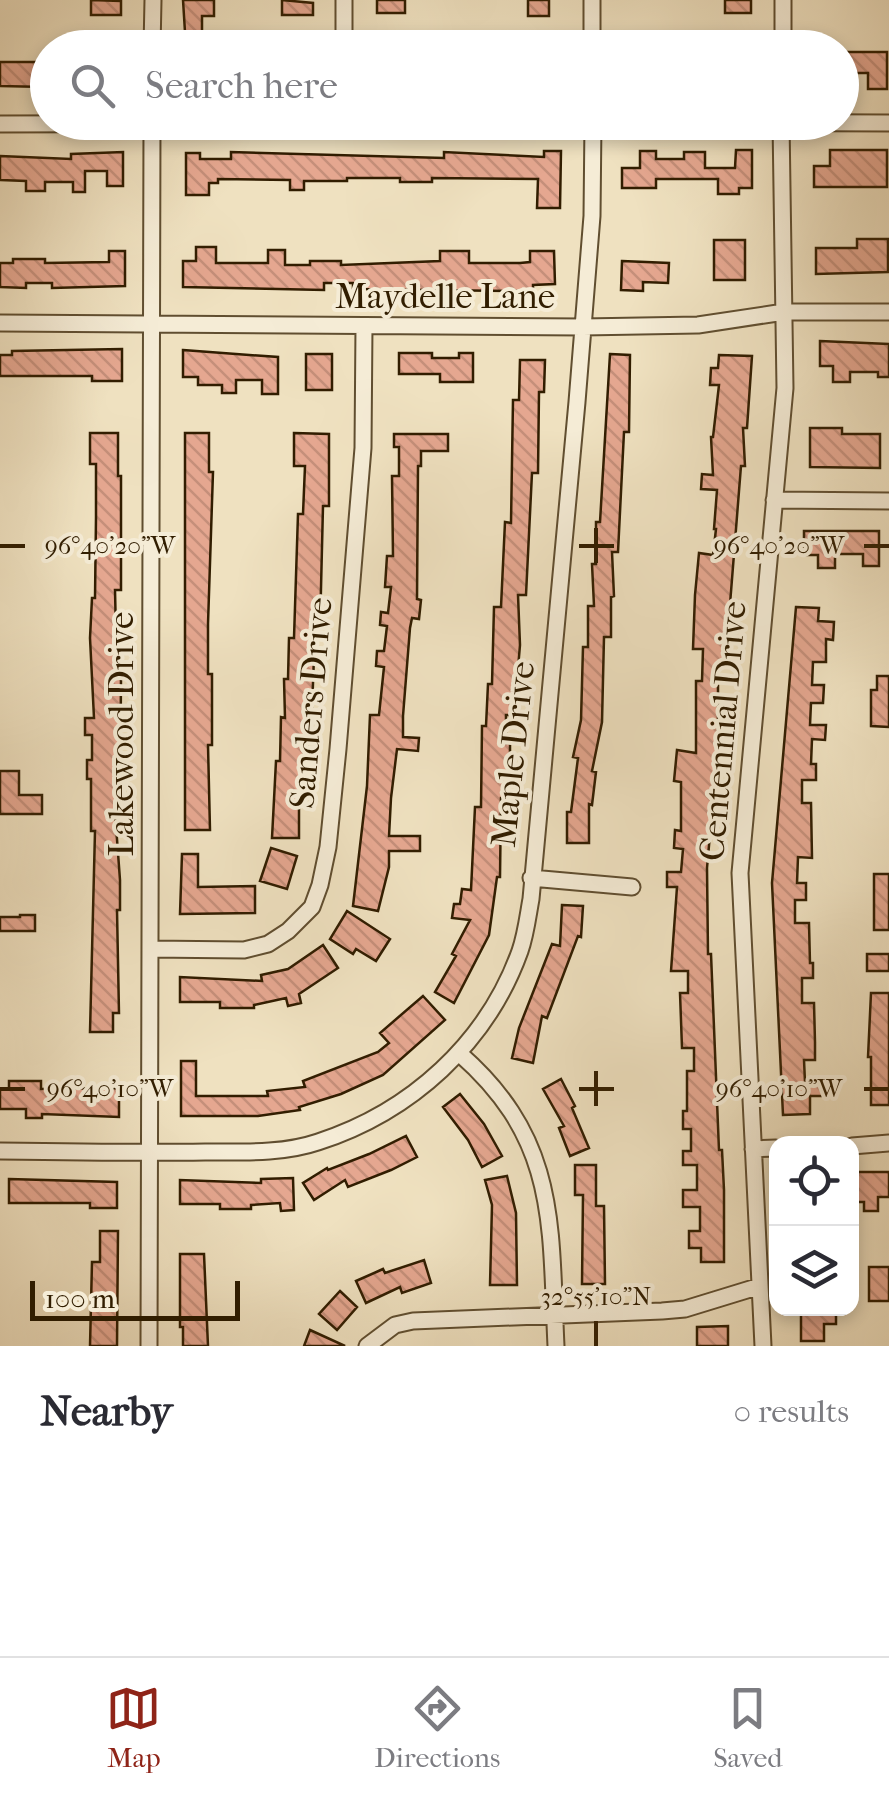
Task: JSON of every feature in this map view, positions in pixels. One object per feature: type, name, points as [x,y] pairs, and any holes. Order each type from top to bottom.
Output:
[{"type":"street","points":[[152,30],[153,0]]},
{"type":"street","points":[[344,0],[344,30]]},
{"type":"street","points":[[592,0],[592,30]]},
{"type":"street","points":[[782,30],[783,0]]},
{"type":"street","points":[[859,123],[889,123]]},
{"type":"street","points":[[0,124],[30,124]]},
{"type":"street","name":"Lakewood Drive","points":[[149,1346],[152,140]]},
{"type":"street","name":"Maple Drive","points":[[0,1151],[268,1151],[318,1142],[416,1093],[460,1054],[498,1001],[522,948],[531,898],[583,328],[592,216],[593,140]]},
{"type":"street","name":"Centennial Drive","points":[[763,1346],[740,873],[785,388],[782,140]]},
{"type":"street","name":"Maydelle Lane","points":[[0,323],[583,328],[698,325],[784,312],[889,312]]},
{"type":"street","name":"Sanders Drive","points":[[150,948],[244,950],[268,944],[288,932],[312,907],[320,885],[338,749],[363,448],[364,326]]},
{"type":"street","points":[[774,500],[889,501]]},
{"type":"street","points":[[531,878],[632,887]]},
{"type":"street","points":[[460,1054],[492,1082],[539,1165],[549,1212],[556,1346]]},
{"type":"street","points":[[859,1145],[889,1143]]},
{"type":"street","points":[[753,1148],[769,1148]]},
{"type":"street","points":[[367,1346],[395,1325],[413,1321],[554,1318],[684,1308],[760,1286]]},
{"type":"building","points":[[91,0],[121,1],[121,15],[91,15]]},
{"type":"building","points":[[183,0],[214,0],[214,16],[202,16],[202,30],[185,30]]},
{"type":"building","points":[[282,0],[313,3],[313,15],[282,15]]},
{"type":"building","points":[[377,0],[405,0],[405,13],[377,13]]},
{"type":"building","points":[[528,0],[549,0],[549,16],[528,16]]},
{"type":"building","points":[[725,0],[751,0],[751,13],[725,13]]},
{"type":"building","points":[[859,52],[887,52],[887,89],[868,89],[868,73],[859,73]]},
{"type":"building","points":[[0,62],[30,62],[30,87],[0,86]]},
{"type":"building","points":[[736,150],[752,150],[752,188],[739,188],[739,194],[718,194],[718,179],[656,179],[656,188],[622,188],[622,168],[640,168],[640,151],[656,151],[656,159],[684,159],[684,152],[705,152],[705,168],[735,168]]},
{"type":"building","points":[[830,150],[887,150],[887,187],[814,187],[814,166],[830,166]]},
{"type":"building","points":[[544,151],[561,151],[560,208],[537,208],[538,179],[432,178],[432,182],[400,182],[400,178],[347,178],[304,181],[304,190],[290,190],[290,180],[218,179],[218,183],[209,183],[209,195],[186,195],[186,153],[200,153],[200,159],[231,159],[231,152],[444,158],[444,152],[544,157]]},
{"type":"building","points":[[123,152],[123,186],[107,186],[107,171],[85,171],[85,192],[73,192],[73,182],[45,182],[45,191],[26,191],[26,181],[0,180],[0,156],[71,159],[71,154]]},
{"type":"building","points":[[857,239],[888,239],[888,272],[816,274],[816,248],[857,248]]},
{"type":"building","points":[[714,240],[745,240],[745,280],[714,280]]},
{"type":"building","points":[[196,247],[216,247],[216,263],[268,263],[268,250],[285,250],[285,265],[310,265],[310,261],[341,261],[341,265],[440,261],[440,251],[469,251],[469,263],[520,263],[530,262],[530,251],[554,251],[555,284],[533,285],[533,291],[353,289],[353,283],[324,283],[324,290],[183,287],[183,261],[196,261]]},
{"type":"building","points":[[109,251],[125,251],[125,286],[52,288],[52,283],[26,283],[26,288],[0,287],[0,263],[13,263],[13,259],[109,262]]},
{"type":"building","points":[[622,261],[669,263],[668,283],[643,282],[643,291],[621,290]]},
{"type":"building","points":[[820,341],[889,344],[889,377],[878,377],[878,372],[850,372],[850,382],[833,382],[833,366],[820,366]]},
{"type":"building","points":[[122,349],[122,381],[92,381],[92,376],[0,376],[0,355],[12,355],[12,351]]},
{"type":"building","points":[[183,350],[278,357],[278,394],[262,394],[262,380],[236,380],[236,393],[222,393],[222,385],[198,385],[198,377],[183,377]]},
{"type":"building","points":[[399,353],[459,358],[459,353],[473,353],[473,382],[440,382],[440,374],[399,374]]},
{"type":"building","points":[[306,354],[332,354],[332,390],[306,390]]},
{"type":"building","points":[[610,354],[630,355],[629,432],[624,432],[618,552],[612,552],[611,637],[604,637],[602,722],[592,771],[596,772],[592,805],[589,804],[589,843],[567,843],[567,812],[571,812],[578,758],[573,757],[581,720],[583,647],[588,647],[588,606],[594,606],[592,564],[596,564],[596,522],[600,522]]},
{"type":"building","points":[[719,355],[752,356],[725,667],[718,666],[718,745],[707,868],[708,954],[724,1190],[724,1262],[701,1262],[701,1248],[689,1248],[689,1231],[700,1231],[700,1207],[683,1207],[683,1190],[697,1190],[697,1165],[683,1165],[683,1151],[691,1151],[691,1129],[683,1129],[683,1111],[687,1111],[687,1071],[694,1071],[694,1048],[682,1048],[680,993],[688,993],[688,971],[671,971],[677,887],[667,887],[667,872],[681,872],[683,849],[674,848],[675,830],[681,831],[681,782],[674,781],[677,750],[696,753],[696,681],[702,681],[703,649],[693,649],[695,595],[699,553],[713,555],[717,490],[701,489],[702,474],[713,475],[711,437],[719,385],[710,385],[711,368],[718,368]]},
{"type":"building","points":[[520,360],[545,360],[544,392],[539,392],[538,473],[532,473],[526,595],[518,595],[520,645],[514,715],[506,715],[510,757],[508,798],[501,798],[500,877],[489,935],[454,1003],[435,992],[456,956],[452,954],[470,920],[452,918],[462,889],[471,890],[475,807],[481,807],[482,726],[486,726],[488,684],[492,684],[494,607],[501,607],[505,522],[511,523],[513,400],[519,400]]},
{"type":"building","points":[[810,428],[842,428],[842,434],[880,434],[880,468],[810,467]]},
{"type":"building","points":[[90,433],[118,433],[121,476],[121,590],[115,590],[117,678],[121,678],[120,812],[115,812],[120,880],[119,1013],[113,1013],[113,1032],[90,1032],[95,831],[91,831],[91,779],[87,779],[92,735],[85,735],[85,718],[94,718],[90,638],[95,598],[96,464],[90,464]]},
{"type":"building","points":[[185,433],[209,433],[209,472],[213,472],[208,624],[208,674],[212,674],[212,745],[208,745],[210,830],[185,830]]},
{"type":"building","points":[[294,433],[329,434],[329,506],[323,506],[320,629],[315,629],[304,793],[299,793],[299,838],[272,838],[276,761],[280,761],[281,717],[285,718],[284,679],[288,679],[289,638],[294,638],[298,514],[303,514],[305,466],[294,466]]},
{"type":"building","points":[[394,434],[448,434],[448,451],[421,451],[418,466],[417,599],[421,600],[419,619],[412,618],[410,628],[403,737],[419,738],[418,751],[397,749],[391,798],[389,836],[420,836],[420,851],[389,851],[378,911],[353,906],[367,786],[370,715],[379,715],[384,667],[376,666],[377,651],[384,651],[387,626],[380,625],[381,612],[388,613],[391,587],[385,587],[387,556],[393,556],[392,476],[399,476],[399,447],[394,447]]},
{"type":"building","points":[[804,531],[879,531],[879,566],[863,566],[863,554],[835,554],[835,568],[818,568],[818,555],[804,555]]},
{"type":"building","points":[[796,607],[819,608],[818,621],[834,622],[833,640],[826,639],[826,662],[813,662],[812,685],[824,685],[823,703],[811,703],[810,725],[826,725],[825,740],[812,739],[811,764],[816,764],[816,780],[802,780],[802,803],[811,803],[812,858],[798,857],[797,883],[806,883],[806,900],[795,900],[795,923],[809,923],[813,963],[813,978],[802,978],[802,1003],[814,1003],[815,1060],[804,1060],[805,1082],[823,1082],[823,1096],[810,1096],[810,1114],[783,1115],[772,883]]},
{"type":"building","points":[[877,676],[889,676],[889,727],[871,726],[871,690],[877,690]]},
{"type":"building","points":[[0,771],[19,771],[19,795],[42,795],[42,814],[0,814]]},
{"type":"building","points":[[271,848],[297,856],[287,889],[260,881]]},
{"type":"building","points":[[182,854],[198,854],[198,887],[255,886],[255,913],[180,914]]},
{"type":"building","points":[[874,874],[889,874],[889,930],[874,930]]},
{"type":"building","points":[[562,905],[583,906],[581,937],[578,936],[547,1018],[542,1016],[533,1063],[512,1058],[519,1028],[552,944],[560,946]]},
{"type":"building","points":[[347,911],[390,939],[376,961],[356,949],[353,954],[330,939]]},
{"type":"building","points":[[35,915],[35,931],[0,931],[0,917]]},
{"type":"building","points":[[323,945],[338,968],[299,994],[301,1003],[288,1006],[286,998],[254,1008],[220,1008],[220,1002],[180,1002],[180,977],[262,981],[261,975],[288,969]]},
{"type":"building","points":[[867,954],[889,954],[889,971],[867,971]]},
{"type":"building","points":[[871,993],[889,993],[889,1105],[871,1105]]},
{"type":"building","points":[[423,996],[445,1020],[383,1075],[299,1107],[300,1110],[258,1116],[181,1116],[181,1061],[196,1061],[196,1096],[268,1096],[267,1091],[305,1087],[303,1081],[378,1052],[389,1043],[380,1033]]},
{"type":"building","points":[[561,1079],[589,1148],[570,1156],[559,1128],[564,1126],[543,1089]]},
{"type":"building","points":[[9,1081],[41,1081],[41,1089],[119,1088],[119,1117],[42,1114],[42,1118],[26,1118],[26,1109],[0,1109],[0,1089],[9,1089]]},
{"type":"building","points":[[460,1094],[484,1124],[502,1156],[482,1167],[443,1107]]},
{"type":"building","points":[[406,1136],[417,1157],[391,1170],[348,1187],[345,1180],[314,1200],[303,1183],[327,1168]]},
{"type":"building","points":[[575,1165],[596,1165],[596,1206],[604,1206],[605,1284],[582,1284],[583,1195],[575,1195]]},
{"type":"building","points":[[859,1172],[889,1172],[889,1197],[878,1197],[878,1211],[864,1211],[864,1202],[859,1202]]},
{"type":"building","points":[[507,1176],[516,1213],[517,1285],[490,1285],[492,1205],[485,1180]]},
{"type":"building","points":[[293,1178],[294,1210],[281,1211],[280,1203],[251,1205],[251,1209],[180,1204],[180,1180],[261,1183],[261,1179]]},
{"type":"building","points":[[9,1179],[117,1182],[117,1208],[90,1208],[90,1203],[9,1203]]},
{"type":"building","points":[[100,1231],[118,1231],[117,1346],[90,1346],[92,1262],[100,1262]]},
{"type":"building","points":[[180,1254],[204,1254],[208,1346],[183,1346]]},
{"type":"building","points":[[424,1260],[431,1283],[402,1293],[400,1287],[366,1303],[356,1281],[383,1269],[385,1273]]},
{"type":"building","points":[[869,1267],[889,1267],[889,1301],[869,1301]]},
{"type":"building","points":[[340,1291],[357,1307],[337,1330],[319,1314]]},
{"type":"building","points":[[801,1316],[836,1316],[836,1324],[824,1324],[824,1341],[801,1341]]},
{"type":"building","points":[[728,1326],[728,1346],[697,1346],[697,1327]]},
{"type":"building","points":[[310,1330],[345,1346],[304,1346]]}]
